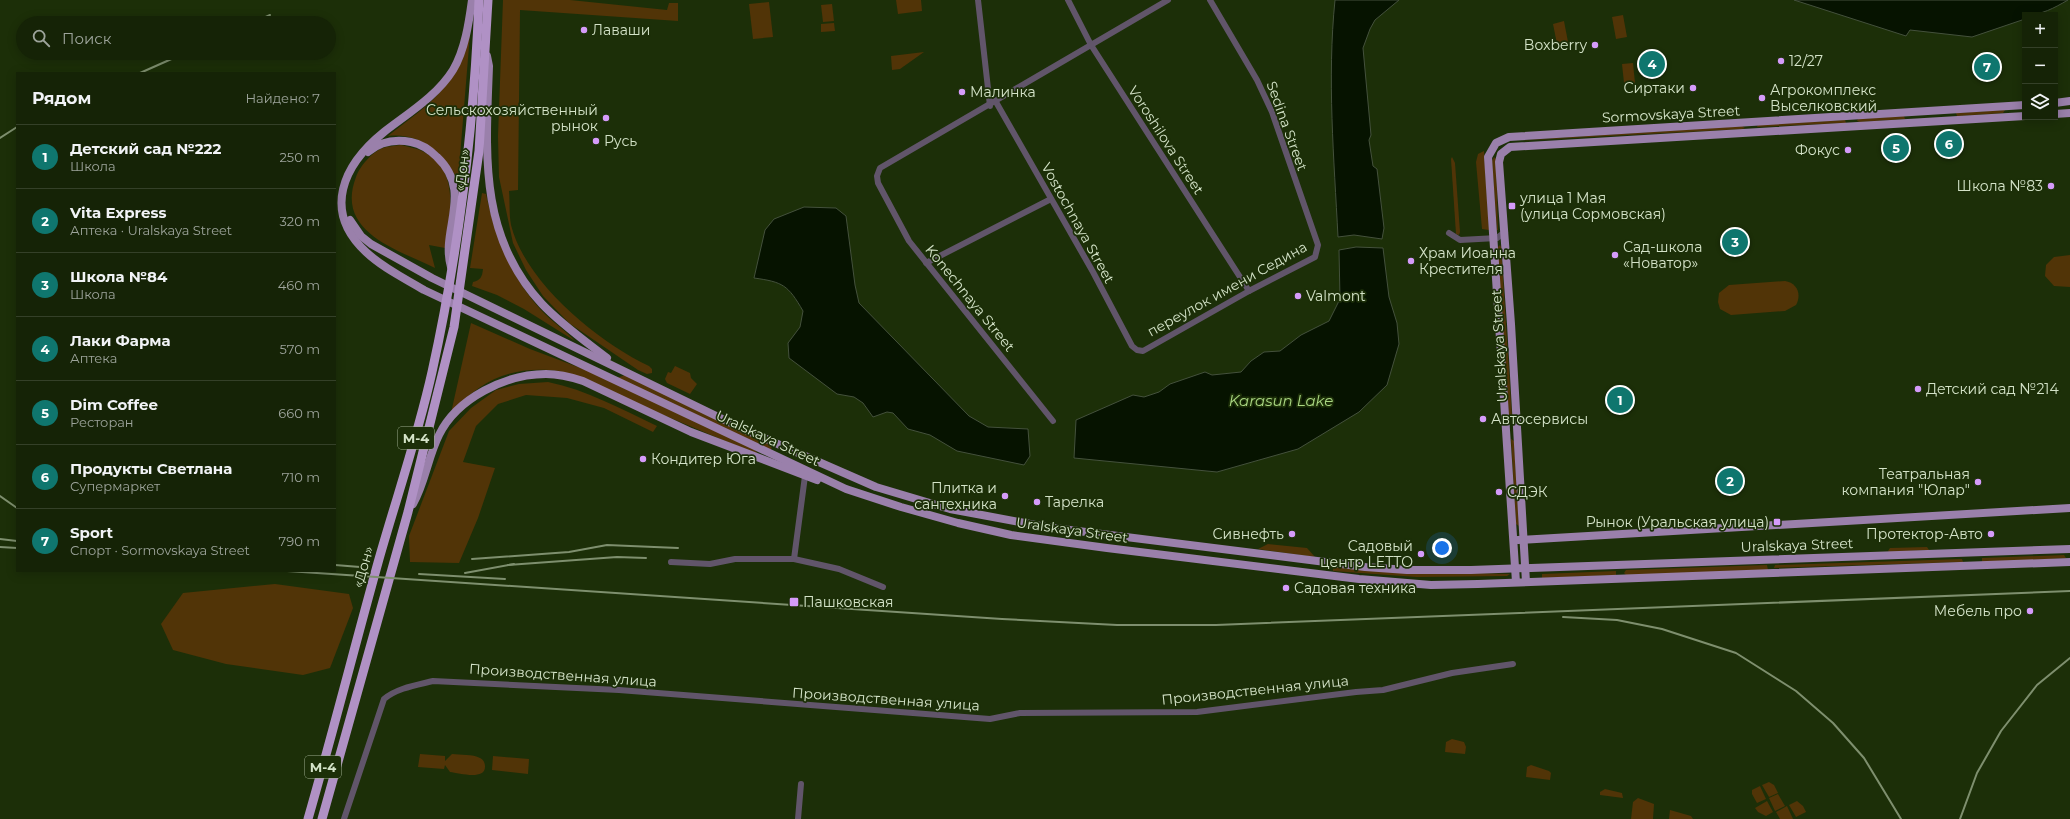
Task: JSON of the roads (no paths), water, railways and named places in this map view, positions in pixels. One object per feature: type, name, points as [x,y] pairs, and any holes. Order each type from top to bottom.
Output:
[{"type":"highway","name":"«Дон»","points":[[308,819],[366,606],[420,422],[442,323],[466,172],[472,122],[479,0]]},
{"type":"highway","name":"«Дон»","points":[[322,819],[408,512],[454,327],[479,151],[488,0]]},
{"type":"main road","name":"Uralskaya Street","points":[[472,0],[469,22],[453,70],[426,99],[382,133],[362,152],[348,172],[343,185],[340,201],[342,214],[352,237],[365,252],[378,262],[424,290],[846,489],[915,511],[1011,535],[1331,576],[1431,584],[1526,582],[2070,562]]},
{"type":"main road","points":[[486,47],[489,66],[486,141],[487,170],[491,204],[503,239],[523,279],[543,305],[620,368]]},
{"type":"main road","points":[[2058,102],[2070,101]]},
{"type":"main road","name":"Sormovskaya Street","points":[[1494,243],[1488,157],[1492,148],[1501,140],[1509,137],[1750,123],[2022,104]]},
{"type":"main road","points":[[2010,106],[2011,117]]},
{"type":"main road","points":[[2058,114],[2070,113]]},
{"type":"main road","name":"Sormovskaya Street","points":[[1505,150],[1510,147],[2022,116]]},
{"type":"main road","points":[[1750,123],[1751,133]]},
{"type":"main road","name":"Uralskaya Street","points":[[451,267],[448,257],[456,197],[446,167],[434,154],[417,143],[397,140],[388,141],[371,149],[355,166],[348,179],[345,192],[345,207],[348,217],[361,236],[371,244],[432,278],[739,427],[856,479],[876,487],[950,509],[1046,527],[1332,563],[1407,570],[2070,550]]},
{"type":"main road","name":"Uralskaya Street","points":[[1505,150],[1499,157],[1498,162],[1506,246],[1525,541],[1526,582]]},
{"type":"main road","points":[[1494,243],[1516,582]]},
{"type":"main road","points":[[613,378],[612,368],[620,368]]},
{"type":"main road","points":[[408,512],[415,501],[440,434],[452,416],[479,394],[502,382],[540,374],[564,376],[583,381],[691,432],[805,476],[846,489]]},
{"type":"main road","name":"Uralskaya Street","points":[[1525,541],[2070,508]]},
{"type":"main road","points":[[1514,535],[1517,540],[1525,541]]},
{"type":"street","points":[[978,0],[990,106],[1168,0]]},
{"type":"street","name":"Voroshilova Street","points":[[1068,0],[1091,45],[1249,290]]},
{"type":"street","name":"Sedina Street","points":[[1210,0],[1257,80],[1272,112],[1318,245]]},
{"type":"street","name":"Vostochnaya Street","points":[[996,102],[1132,346],[1137,350],[1143,351]]},
{"type":"street","name":"Konechnaya Street","points":[[990,106],[880,168],[877,176],[878,184],[908,241],[1053,421]]},
{"type":"street","points":[[926,263],[1051,199]]},
{"type":"street","points":[[1494,243],[1505,232]]},
{"type":"street","points":[[1449,233],[1460,240],[1496,242],[1502,243],[1506,246]]},
{"type":"street","name":"переулок имени Седина","points":[[1143,351],[1249,290],[1315,256],[1318,245]]},
{"type":"street","points":[[794,559],[805,476]]},
{"type":"street","points":[[671,562],[710,564],[735,559],[794,559],[839,569],[883,587]]},
{"type":"street","points":[[1331,576],[1332,563]]},
{"type":"street","name":"Производственная улица","points":[[344,819],[379,709],[384,699],[389,695],[412,686],[433,680],[620,690],[990,719],[1020,713],[1197,712],[1383,690],[1452,673],[1513,664]]},
{"type":"street","points":[[798,819],[801,784]]},
{"type":"water","points":[[1335,0],[1399,0],[1375,20],[1363,48],[1371,135],[1369,140],[1373,166],[1377,169],[1384,228],[1382,239],[1354,235],[1338,237],[1331,89]]},
{"type":"water","points":[[1794,0],[2068,0],[2042,12],[2022,12],[2022,20],[1972,37],[1910,30],[1906,36]]},
{"type":"water","points":[[804,207],[836,208],[846,216],[855,285],[859,303],[969,416],[988,427],[1028,429],[1030,456],[1024,465],[957,451],[930,435],[908,429],[893,413],[887,412],[873,417],[863,403],[854,397],[837,394],[789,358],[788,343],[800,327],[803,311],[793,295],[784,286],[772,281],[754,278],[765,230],[774,219]]},
{"type":"water","name":"Karasun Lake","points":[[1356,247],[1383,248],[1389,297],[1397,323],[1399,344],[1387,385],[1359,412],[1298,449],[1217,472],[1074,458],[1076,420],[1133,395],[1144,397],[1159,392],[1170,384],[1205,372],[1212,375],[1241,372],[1251,361],[1264,352],[1280,351],[1301,335],[1329,321],[1340,299],[1339,250]]},
{"type":"railway","points":[[142,72],[169,60]]},
{"type":"railway","points":[[0,138],[16,128]]},
{"type":"railway","points":[[0,496],[16,507]]},
{"type":"railway","points":[[0,539],[16,541]]},
{"type":"railway","points":[[472,559],[569,552],[607,545],[678,548]]},
{"type":"railway","points":[[0,547],[16,548]]},
{"type":"railway","points":[[508,565],[617,557],[646,558]]},
{"type":"railway","points":[[465,573],[514,564]]},
{"type":"railway","points":[[336,565],[360,567]]},
{"type":"railway","points":[[302,572],[1002,619],[1117,625],[1216,625],[2070,591]]},
{"type":"railway","points":[[419,574],[505,579]]},
{"type":"railway","points":[[1563,617],[1617,620],[1662,629],[1736,653],[1796,691],[1833,723],[1864,758],[1901,819]]},
{"type":"railway","points":[[1960,819],[1977,773],[2001,731],[2037,685],[2070,658]]},
{"type":"place","name":"Лаваши","points":[[584,30]]},
{"type":"place","name":"Boxberry","points":[[1595,45]]},
{"type":"place","name":"12/27","points":[[1781,61]]},
{"type":"place","name":"Лаки Фарма","points":[[1652,64]]},
{"type":"place","name":"Sport","points":[[1987,67]]},
{"type":"place","name":"Сиртаки","points":[[1693,88]]},
{"type":"place","name":"Малинка","points":[[962,92]]},
{"type":"place","name":"Агрокомплекс Выселковский","points":[[1762,98]]},
{"type":"place","name":"Сельскохозяйственный рынок","points":[[606,118]]},
{"type":"place","name":"Русь","points":[[596,141]]},
{"type":"place","name":"Продукты Светлана","points":[[1949,144]]},
{"type":"place","name":"Dim Coffee","points":[[1896,148]]},
{"type":"place","name":"Фокус","points":[[1848,150]]},
{"type":"place","name":"Школа №83","points":[[2051,186]]},
{"type":"place","name":"улица 1 Мая (улица Сормовская)","points":[[1512,206]]},
{"type":"place","name":"Школа №84","points":[[1735,242]]},
{"type":"place","name":"Сад-школа «Новатор»","points":[[1615,255]]},
{"type":"place","name":"Храм Иоанна Крестителя","points":[[1411,261]]},
{"type":"place","name":"Valmont","points":[[1298,296]]},
{"type":"place","name":"Детский сад №214","points":[[1918,389]]},
{"type":"place","name":"Детский сад №222","points":[[1620,400]]},
{"type":"place","name":"Автосервисы","points":[[1483,419]]},
{"type":"place","name":"Кондитер Юга","points":[[643,459]]},
{"type":"place","name":"Vita Express","points":[[1730,481]]},
{"type":"place","name":"Театральная компания \"Юлар\"","points":[[1978,482]]},
{"type":"place","name":"СДЭК","points":[[1499,492]]},
{"type":"place","name":"Плитка и сантехника","points":[[1005,496]]},
{"type":"place","name":"Тарелка","points":[[1037,502]]},
{"type":"place","name":"Рынок (Уральская улица)","points":[[1777,522]]},
{"type":"place","name":"Сивнефть","points":[[1292,534]]},
{"type":"place","name":"Протектор-Авто","points":[[1991,534]]},
{"type":"place","name":"Садовый центр LETTO","points":[[1421,554]]},
{"type":"place","name":"Садовая техника","points":[[1286,588]]},
{"type":"place","name":"Пашковская","points":[[794,602]]},
{"type":"place","name":"Мебель про","points":[[2030,611]]}]
